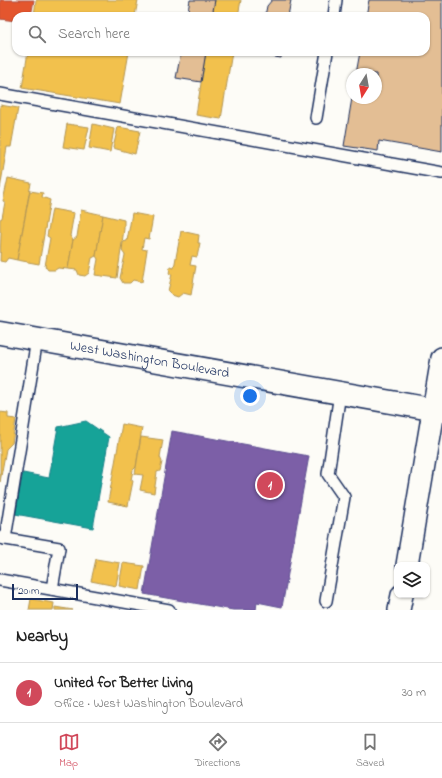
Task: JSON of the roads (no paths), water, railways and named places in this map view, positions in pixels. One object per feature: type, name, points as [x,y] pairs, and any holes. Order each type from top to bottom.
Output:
[{"type":"street","name":"West Washington Boulevard","points":[[0,332],[438,410]]},
{"type":"street","points":[[408,562],[438,410],[442,358]]},
{"type":"street","points":[[399,610],[401,598]]},
{"type":"lane","points":[[334,12],[336,0]]},
{"type":"lane","points":[[316,118],[326,56]]},
{"type":"lane","points":[[0,94],[442,173]]},
{"type":"lane","points":[[38,339],[2,539],[59,548],[52,589]]},
{"type":"lane","points":[[326,601],[344,497],[328,474],[340,393]]},
{"type":"lane","points":[[0,580],[169,610]]},
{"type":"place","name":"United for Better Living","points":[[270,485]]}]
